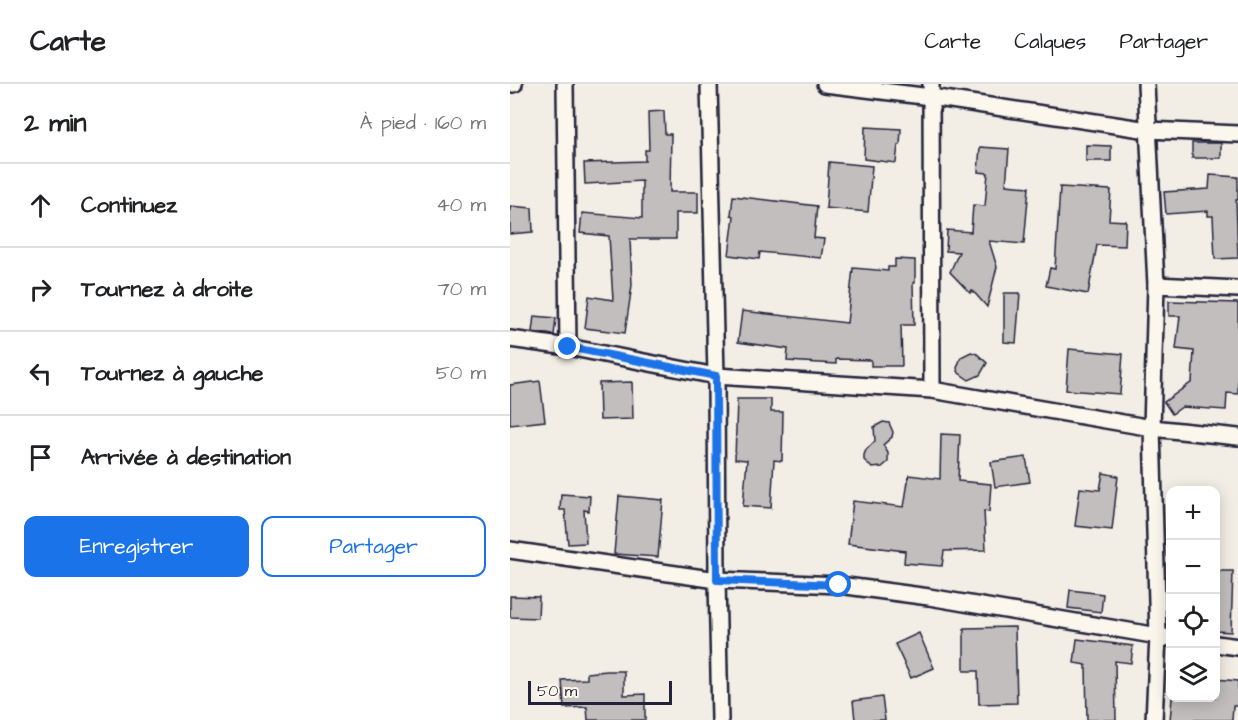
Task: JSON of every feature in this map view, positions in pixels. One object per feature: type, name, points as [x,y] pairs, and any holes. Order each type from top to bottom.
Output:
[{"type":"street","points":[[565,84],[568,347]]},
{"type":"street","points":[[709,84],[716,376],[720,720]]},
{"type":"street","points":[[825,84],[931,90],[1148,130],[1238,134]]},
{"type":"street","points":[[1146,84],[1156,285],[1152,428],[1164,637],[1154,720]]},
{"type":"street","points":[[931,90],[932,390]]},
{"type":"street","points":[[1156,285],[1238,289]]},
{"type":"street","points":[[510,339],[568,347],[716,376],[932,390],[1152,428],[1238,437]]},
{"type":"street","points":[[510,550],[717,580],[839,585],[907,594],[1164,637]]},
{"type":"street","points":[[1220,645],[1238,647]]},
{"type":"building","points":[[664,111],[665,134],[671,134],[670,192],[698,192],[698,213],[676,213],[676,239],[630,239],[632,285],[625,333],[585,328],[589,296],[613,300],[609,236],[580,233],[582,213],[642,218],[642,181],[585,184],[584,163],[645,161],[645,150],[649,150],[648,112]]},
{"type":"building","points":[[865,127],[901,129],[896,163],[864,159]]},
{"type":"building","points":[[1192,143],[1221,143],[1221,158],[1192,158]]},
{"type":"building","points":[[1086,145],[1111,146],[1111,161],[1086,161]]},
{"type":"building","points":[[980,147],[1009,149],[1006,185],[1029,187],[1024,244],[989,241],[997,267],[987,307],[972,290],[970,293],[950,272],[959,252],[946,251],[947,230],[971,232],[973,205],[985,206],[988,173],[978,172]]},
{"type":"building","points":[[829,162],[872,166],[868,212],[826,208]]},
{"type":"building","points":[[1210,175],[1238,177],[1238,200],[1236,200],[1238,258],[1215,259],[1213,216],[1208,216],[1208,211],[1166,214],[1164,192],[1209,189]]},
{"type":"building","points":[[1060,187],[1111,190],[1109,220],[1126,221],[1125,246],[1097,245],[1088,294],[1046,286],[1050,268],[1055,269]]},
{"type":"building","points":[[733,196],[817,206],[814,238],[824,239],[821,258],[760,252],[759,259],[729,255],[734,216],[731,215]]},
{"type":"building","points":[[510,206],[532,208],[533,232],[510,234]]},
{"type":"building","points":[[895,259],[915,260],[914,325],[901,325],[902,366],[871,366],[871,360],[836,359],[836,364],[787,361],[788,349],[738,342],[742,311],[847,323],[853,268],[888,271],[888,267],[895,267]]},
{"type":"building","points":[[1004,293],[1020,293],[1016,343],[1004,342]]},
{"type":"building","points":[[1169,301],[1238,303],[1238,394],[1227,393],[1226,410],[1182,407],[1172,414],[1164,402],[1192,382],[1194,351],[1176,349],[1180,316],[1169,316]]},
{"type":"building","points":[[534,316],[556,318],[554,335],[532,332]]},
{"type":"building","points":[[1069,349],[1123,354],[1120,394],[1066,390]]},
{"type":"building","points":[[971,352],[987,363],[980,375],[969,380],[959,373],[957,368],[961,357]]},
{"type":"building","points":[[540,381],[545,421],[510,425],[510,385]]},
{"type":"building","points":[[632,382],[633,419],[600,420],[599,383]]},
{"type":"building","points":[[737,399],[771,399],[771,412],[783,412],[782,461],[774,460],[771,508],[743,506],[747,460],[735,459]]},
{"type":"building","points":[[883,422],[889,423],[893,432],[892,437],[883,445],[888,453],[888,462],[882,467],[872,468],[864,460],[864,455],[875,441],[874,427]]},
{"type":"building","points":[[941,434],[960,435],[958,481],[991,484],[989,512],[984,511],[986,550],[944,551],[942,566],[904,563],[905,551],[848,544],[853,501],[904,507],[909,475],[940,479]]},
{"type":"building","points":[[1026,457],[1030,482],[995,487],[991,462]]},
{"type":"building","points":[[1103,473],[1118,476],[1112,530],[1075,526],[1080,488],[1100,490]]},
{"type":"building","points":[[561,494],[590,496],[589,511],[584,510],[586,543],[568,544],[565,510],[560,510]]},
{"type":"building","points":[[619,496],[663,500],[658,557],[614,554]]},
{"type":"building","points":[[1220,571],[1233,571],[1231,632],[1220,631]]},
{"type":"building","points":[[1070,590],[1103,594],[1101,612],[1068,608]]},
{"type":"building","points":[[510,596],[539,597],[538,618],[510,617]]},
{"type":"building","points":[[1015,627],[1017,703],[979,704],[978,671],[964,671],[964,628]]},
{"type":"building","points":[[919,633],[934,668],[911,678],[895,644]]},
{"type":"building","points":[[1077,639],[1133,646],[1131,663],[1115,661],[1116,720],[1087,720],[1086,665],[1074,663]]},
{"type":"building","points":[[624,671],[624,695],[645,694],[645,720],[588,720],[587,707],[564,708],[562,680],[587,679],[587,673]]},
{"type":"building","points":[[1220,679],[1238,681],[1238,706],[1233,706],[1232,720],[1170,720],[1172,702],[1220,702]]},
{"type":"building","points":[[882,697],[885,720],[855,720],[853,701]]},
{"type":"route","points":[[568,347],[716,376],[717,580],[839,585]]}]
